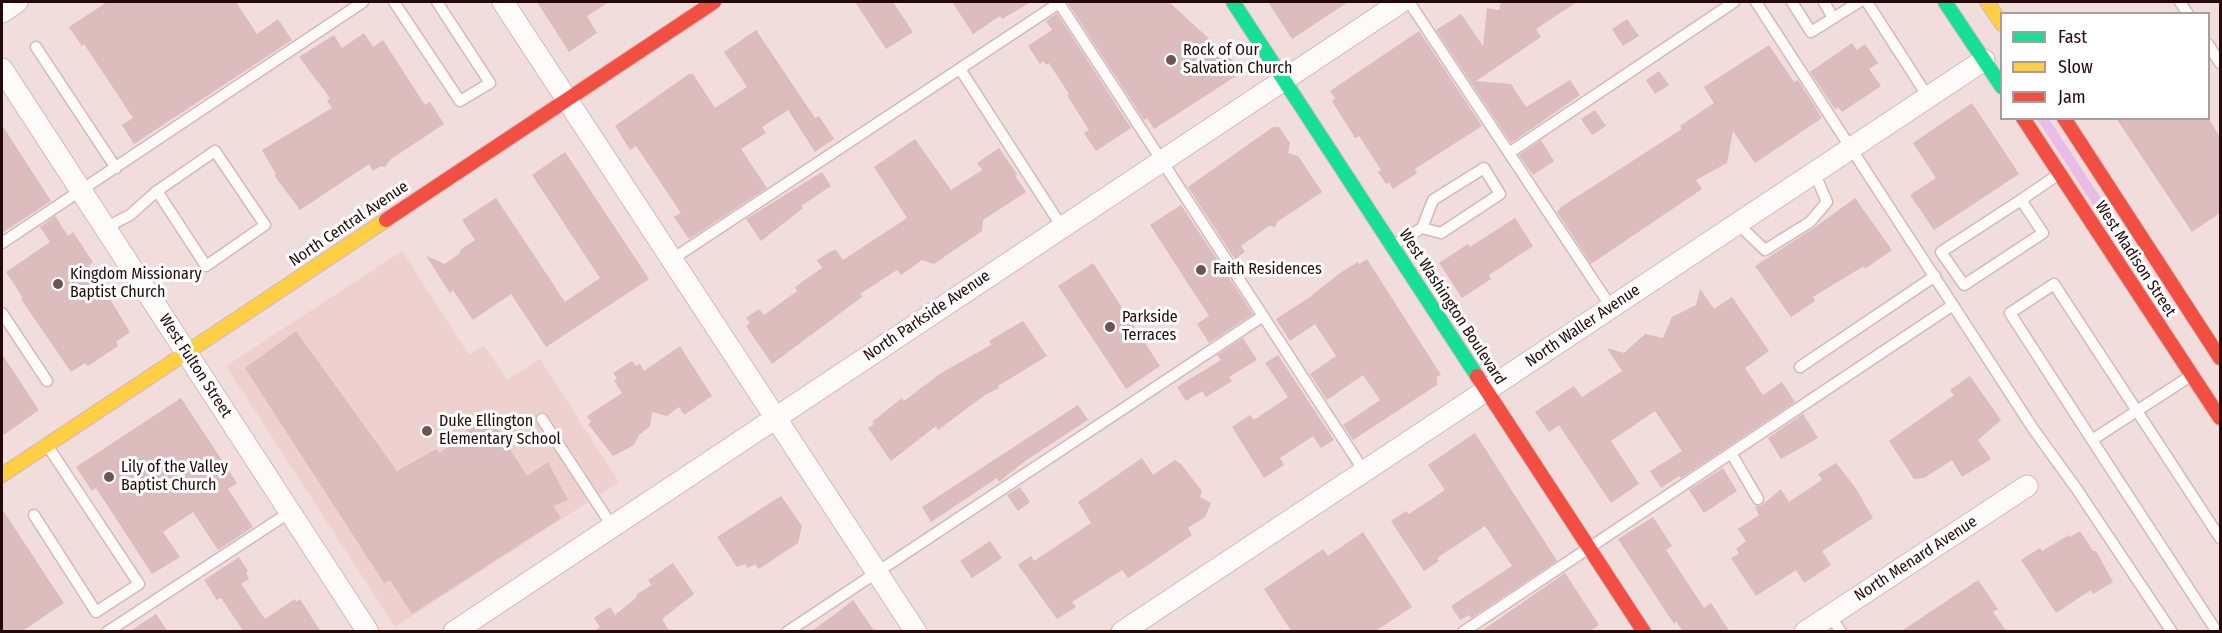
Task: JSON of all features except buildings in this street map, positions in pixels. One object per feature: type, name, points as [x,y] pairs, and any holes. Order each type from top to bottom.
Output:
[{"type":"street","points":[[2,12],[17,2]]},
{"type":"street","points":[[502,2],[916,632]]},
{"type":"street","name":"North Central Avenue","points":[[2,475],[714,2]]},
{"type":"street","name":"West Washington Boulevard","points":[[1233,2],[1644,632]]},
{"type":"street","name":"North Parkside Avenue","points":[[454,632],[1401,2]]},
{"type":"street","points":[[1945,2],[2000,85]]},
{"type":"street","points":[[1987,2],[2000,22]]},
{"type":"street","name":"North Waller Avenue","points":[[1122,632],[1984,60]]},
{"type":"street","name":"West Fulton Street","points":[[2,69],[368,632]]},
{"type":"street","name":"West Madison Street","points":[[2024,120],[2220,418]]},
{"type":"street","name":"West Madison Street","points":[[2065,120],[2220,357]]},
{"type":"street","points":[[2192,375],[2220,357]]},
{"type":"street","name":"North Menard Avenue","points":[[1805,632],[1836,623],[2027,486]]},
{"type":"lane","points":[[2,243],[363,2]]},
{"type":"lane","points":[[394,2],[460,101],[490,83],[437,2]]},
{"type":"lane","points":[[1409,2],[1611,307]]},
{"type":"lane","points":[[1509,153],[1734,2]]},
{"type":"lane","points":[[1756,2],[2034,430],[2078,490],[2172,632]]},
{"type":"lane","points":[[1792,2],[1811,32],[1859,2]]},
{"type":"lane","points":[[1824,2],[1833,18]]},
{"type":"lane","points":[[1867,2],[1928,97]]},
{"type":"lane","points":[[671,260],[1059,3],[1364,471]]},
{"type":"lane","points":[[36,47],[116,168]]},
{"type":"lane","points":[[2210,47],[2220,63]]},
{"type":"lane","points":[[960,69],[1062,226]]},
{"type":"lane","points":[[105,228],[130,214],[157,191],[215,151],[265,225],[206,267],[157,191]]},
{"type":"lane","points":[[1393,246],[1422,228],[1433,200],[1484,168],[1500,194],[1440,233],[1422,228]]},
{"type":"lane","points":[[1737,223],[1765,250],[1810,222],[1827,202],[1814,172]]},
{"type":"lane","points":[[2021,200],[2043,233],[1964,285],[1941,252],[2059,174]]},
{"type":"lane","points":[[1800,367],[1935,276]]},
{"type":"lane","points":[[2217,632],[2010,313],[2054,284],[2220,538]]},
{"type":"lane","points":[[1463,632],[1953,305]]},
{"type":"lane","points":[[2,313],[47,381]]},
{"type":"lane","points":[[787,632],[1263,316]]},
{"type":"lane","points":[[2092,440],[2192,375]]},
{"type":"lane","points":[[542,419],[612,526]]},
{"type":"lane","points":[[34,515],[96,612],[139,584],[46,445]]},
{"type":"lane","points":[[1731,453],[1758,499]]},
{"type":"lane","points":[[107,632],[290,512]]},
{"type":"shaded area","points":[[2038,120],[2050,120],[2151,275],[2149,276],[2109,229]]},
{"type":"shaded area","name":"Duke Ellington Elementary School","points":[[402,251],[469,355],[484,345],[507,380],[540,359],[619,482],[395,627],[226,366]]},
{"type":"traffic: fast","points":[[1233,2],[1477,376]]},
{"type":"traffic: fast","points":[[1945,2],[2000,84]]},
{"type":"traffic: slow","points":[[1987,2],[2000,21]]},
{"type":"traffic: slow","points":[[2,475],[386,220]]},
{"type":"traffic: jam","points":[[386,220],[714,2]]},
{"type":"traffic: jam","points":[[2024,120],[2220,418]]},
{"type":"traffic: jam","points":[[2065,120],[2220,358]]},
{"type":"traffic: jam","points":[[1477,376],[1644,632]]},
{"type":"place","name":"Rock of Our Salvation Church","points":[[1171,60]]},
{"type":"place","name":"Faith Residences","points":[[1201,270]]},
{"type":"place","name":"Kingdom Missionary Baptist Church","points":[[58,284]]},
{"type":"place","name":"Parkside Terraces","points":[[1110,327]]},
{"type":"place","name":"Duke Ellington Elementary School","points":[[427,431]]},
{"type":"place","name":"Lily of the Valley Baptist Church","points":[[109,477]]}]
